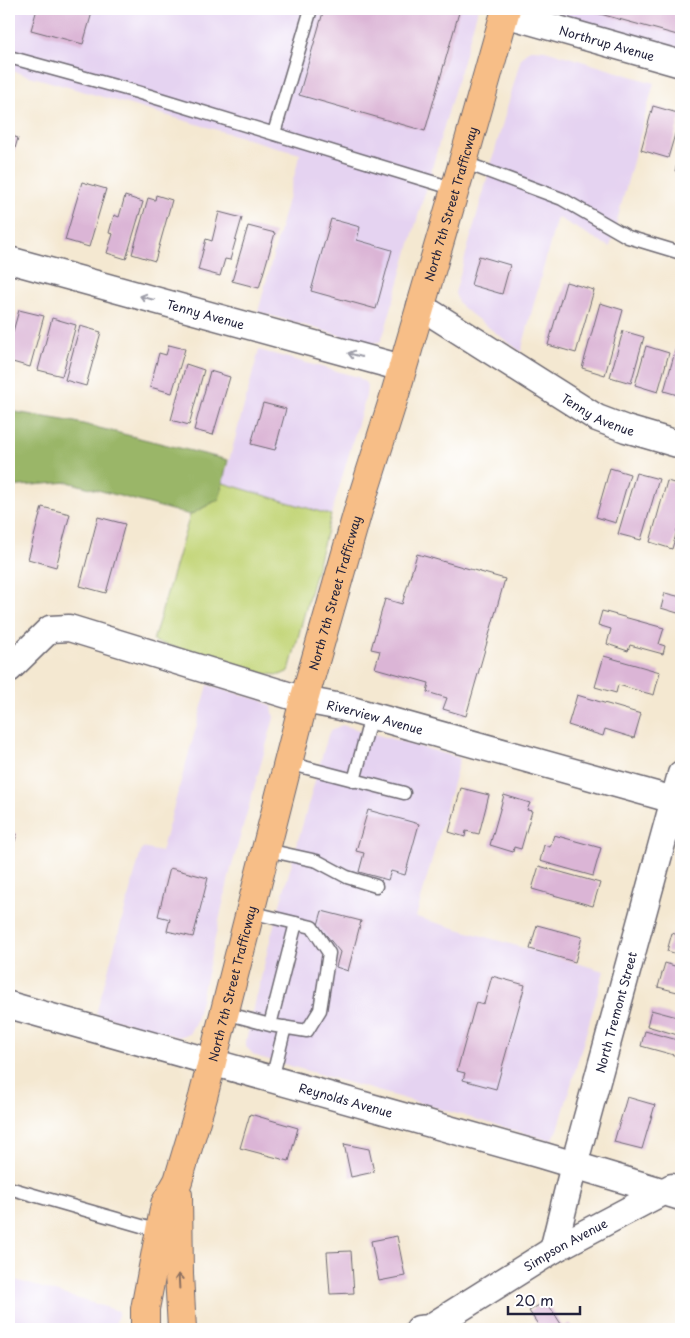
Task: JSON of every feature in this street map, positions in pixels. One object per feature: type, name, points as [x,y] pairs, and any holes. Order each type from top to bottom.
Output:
[{"type":"main road","name":"North 7th Street Trafficway","points":[[145,1329],[145,1309],[165,1204],[178,1181],[212,1063],[304,700],[506,11]]},
{"type":"main road","name":"North 7th Street Trafficway","points":[[178,1181],[179,1274],[182,1329]]},
{"type":"street","name":"Northrup Avenue","points":[[506,11],[681,64]]},
{"type":"street","name":"Tenny Avenue","points":[[9,260],[402,368]]},
{"type":"street","name":"Tenny Avenue","points":[[420,306],[597,418],[626,429],[681,444]]},
{"type":"street","name":"Riverview Avenue","points":[[9,669],[50,629],[69,628],[304,700],[372,716],[678,801]]},
{"type":"street","name":"North Tremont Street","points":[[553,1250],[574,1165],[678,801],[681,774]]},
{"type":"street","name":"Reynolds Avenue","points":[[9,1004],[574,1165],[675,1190]]},
{"type":"street","name":"Simpson Avenue","points":[[425,1329],[553,1250],[675,1190]]},
{"type":"lane","points":[[274,133],[310,9]]},
{"type":"lane","points":[[9,57],[137,92],[455,189]]},
{"type":"lane","points":[[463,162],[562,199],[628,237],[681,253]]},
{"type":"lane","points":[[354,781],[372,716]]},
{"type":"lane","points":[[288,763],[404,793]]},
{"type":"lane","points":[[266,850],[317,861],[347,877],[376,886]]},
{"type":"lane","points":[[225,1013],[270,1025],[307,1032],[320,1010],[329,954],[312,927],[250,912]]},
{"type":"lane","points":[[270,1025],[296,923]]},
{"type":"lane","points":[[272,1079],[286,1027]]},
{"type":"lane","points":[[9,1188],[159,1231]]},
{"type":"shaded area","points":[[16,9],[478,9],[381,341],[370,344],[258,312],[300,154],[9,70],[9,35]]},
{"type":"shaded area","points":[[544,9],[681,9],[681,49],[552,13]]},
{"type":"shaded area","points":[[532,49],[545,50],[654,83],[610,247],[557,217],[521,352],[463,308],[458,302],[455,293],[521,58]]},
{"type":"shaded area","points":[[259,350],[358,377],[367,384],[366,396],[331,515],[223,483]]},
{"type":"shaded area","points":[[208,685],[261,700],[272,706],[274,718],[231,869],[196,1021],[189,1034],[178,1037],[96,1014],[142,848],[161,852]]},
{"type":"shaded area","points":[[342,725],[460,758],[416,917],[604,971],[558,1130],[552,1139],[548,1140],[259,1057],[246,1047],[271,936],[328,735],[331,730]]},
{"type":"shaded area","points":[[9,1278],[119,1311],[114,1329],[9,1329]]},
{"type":"green space","points":[[9,411],[75,422],[228,460],[219,499],[190,515],[68,482],[9,487]]},
{"type":"green space","points":[[223,483],[331,515],[289,671],[280,675],[265,674],[153,641],[190,515],[219,499]]},
{"type":"building","points":[[37,9],[93,9],[83,44],[31,30]]},
{"type":"building","points":[[324,9],[460,9],[425,131],[299,95]]},
{"type":"building","points":[[582,9],[681,9],[681,36]]},
{"type":"building","points":[[653,106],[681,114],[668,158],[641,150]]},
{"type":"building","points":[[9,135],[18,138],[9,169]]},
{"type":"building","points":[[681,150],[681,173],[675,171]]},
{"type":"building","points":[[82,182],[106,189],[89,247],[65,240]]},
{"type":"building","points":[[156,195],[172,200],[155,261],[132,254],[148,198],[155,200]]},
{"type":"building","points":[[125,196],[143,202],[126,259],[107,253],[113,234],[109,233],[114,215],[119,217]]},
{"type":"building","points":[[219,212],[242,218],[230,260],[225,259],[220,276],[198,270],[206,239],[212,241]]},
{"type":"building","points":[[331,219],[360,227],[357,240],[392,250],[376,309],[311,291]]},
{"type":"building","points":[[248,226],[275,233],[259,288],[232,281]]},
{"type":"building","points":[[479,256],[510,265],[502,294],[471,285]]},
{"type":"building","points":[[566,282],[594,290],[576,353],[548,345]]},
{"type":"building","points":[[600,303],[623,310],[605,375],[582,368]]},
{"type":"building","points":[[19,310],[44,316],[30,367],[9,361],[9,346]]},
{"type":"building","points":[[52,318],[76,325],[62,376],[38,370]]},
{"type":"building","points":[[80,326],[101,332],[86,386],[65,380]]},
{"type":"building","points":[[623,331],[644,337],[631,383],[610,377]]},
{"type":"building","points":[[169,345],[185,349],[172,393],[150,387],[159,353],[166,355]]},
{"type":"building","points":[[646,346],[669,353],[658,392],[635,385]]},
{"type":"building","points":[[676,348],[681,350],[681,396],[664,391]]},
{"type":"building","points":[[186,364],[204,370],[189,425],[171,420]]},
{"type":"building","points":[[210,371],[230,377],[213,435],[194,430]]},
{"type":"building","points":[[263,403],[286,409],[275,450],[251,444]]},
{"type":"building","points":[[610,468],[630,474],[616,523],[596,517]]},
{"type":"building","points":[[636,473],[659,479],[641,540],[618,534]]},
{"type":"building","points":[[667,481],[681,485],[681,516],[672,549],[650,542]]},
{"type":"building","points":[[42,507],[70,514],[56,567],[28,559]]},
{"type":"building","points":[[98,517],[125,524],[106,593],[80,586]]},
{"type":"building","points":[[681,536],[681,552],[676,550]]},
{"type":"building","points":[[417,554],[505,579],[466,716],[443,709],[447,698],[427,692],[429,683],[375,668],[380,651],[371,649],[385,599],[402,604]]},
{"type":"building","points":[[665,593],[681,597],[681,614],[661,608]]},
{"type":"building","points":[[602,611],[664,628],[659,644],[665,646],[663,654],[630,645],[628,651],[607,644],[611,629],[598,625]]},
{"type":"building","points":[[604,656],[660,672],[654,695],[618,685],[616,693],[595,687]]},
{"type":"building","points":[[577,695],[641,714],[634,738],[605,729],[603,736],[568,725]]},
{"type":"building","points":[[461,788],[489,795],[479,834],[466,831],[465,837],[449,832]]},
{"type":"building","points":[[504,795],[530,803],[527,810],[532,811],[521,849],[514,847],[513,852],[490,845]]},
{"type":"building","points":[[368,810],[419,824],[405,875],[391,871],[388,880],[359,872],[364,853],[356,851]]},
{"type":"building","points":[[9,816],[13,817],[9,831]]},
{"type":"building","points":[[9,832],[17,834],[9,860]]},
{"type":"building","points":[[554,835],[601,848],[593,876],[540,861],[544,845],[550,847]]},
{"type":"building","points":[[539,866],[600,883],[593,906],[532,889]]},
{"type":"building","points":[[170,868],[208,878],[193,937],[167,931],[170,919],[158,916]]},
{"type":"building","points":[[322,911],[361,921],[348,971],[336,967],[340,952],[318,925]]},
{"type":"building","points":[[537,925],[582,937],[575,962],[530,949]]},
{"type":"building","points":[[672,933],[681,936],[681,955],[667,951]]},
{"type":"building","points":[[665,963],[681,968],[681,993],[658,987]]},
{"type":"building","points":[[492,976],[525,985],[496,1089],[463,1080],[465,1073],[457,1071],[476,1002],[484,1004]]},
{"type":"building","points":[[651,1010],[681,1018],[681,1036],[647,1026]]},
{"type":"building","points":[[645,1031],[681,1041],[681,1057],[641,1046]]},
{"type":"building","points":[[627,1097],[655,1105],[642,1149],[614,1142]]},
{"type":"building","points":[[250,1114],[298,1128],[289,1161],[240,1148]]},
{"type":"building","points":[[344,1144],[369,1149],[374,1172],[351,1177]]},
{"type":"building","points":[[397,1236],[405,1276],[379,1281],[371,1241]]},
{"type":"building","points":[[351,1251],[354,1293],[330,1294],[327,1252]]},
{"type":"building","points":[[546,1301],[563,1327],[570,1323],[574,1329],[541,1329],[529,1311]]}]
